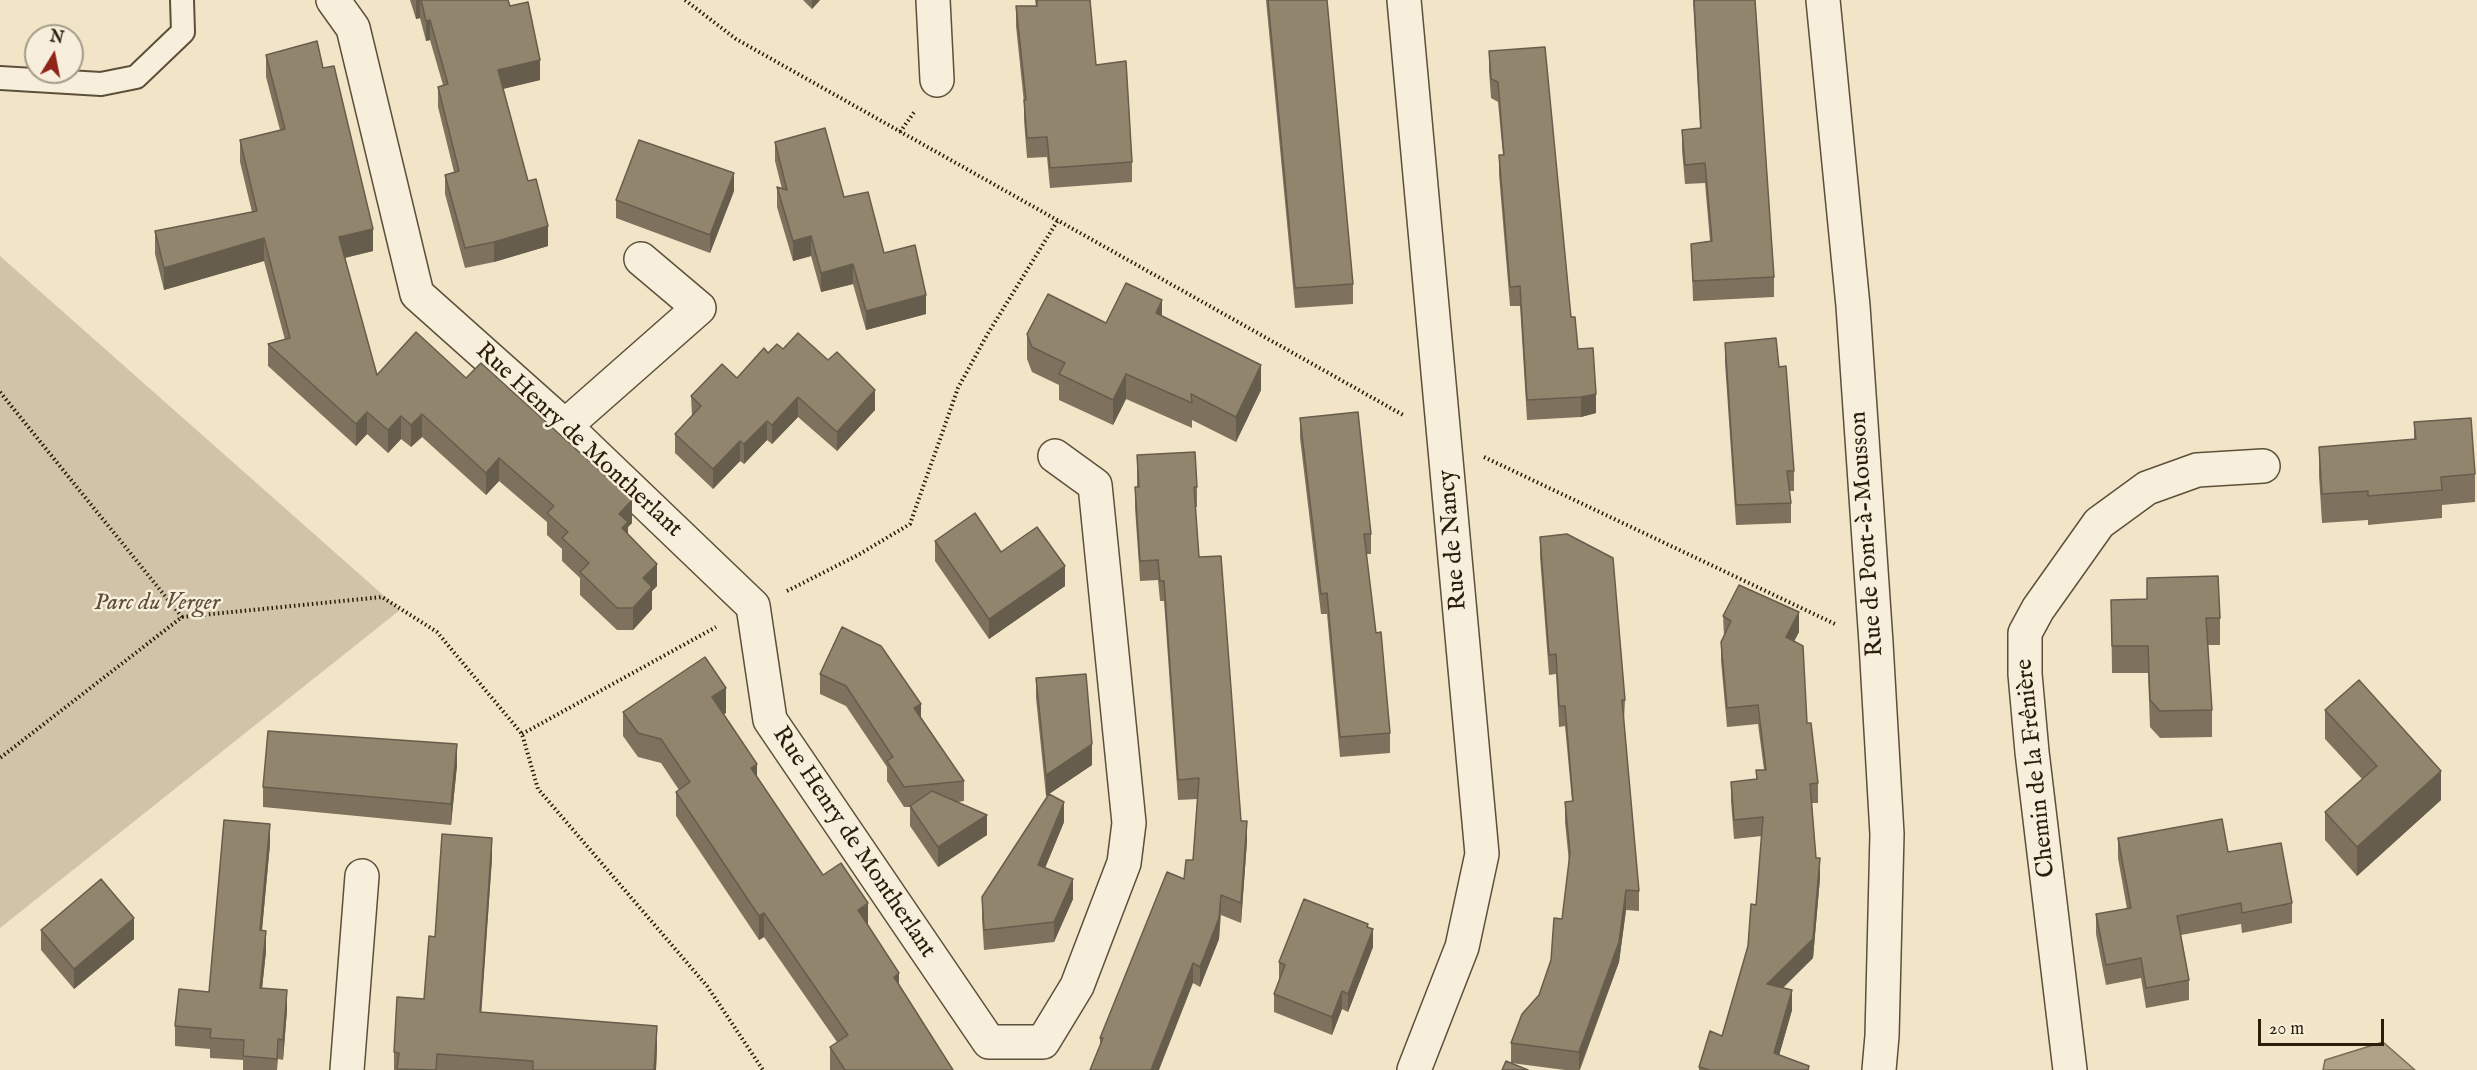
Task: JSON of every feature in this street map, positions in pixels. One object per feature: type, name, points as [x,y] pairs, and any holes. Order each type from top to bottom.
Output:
[{"type":"street","name":"Rue Henry de Montherlant","points":[[333,0],[353,28],[417,294],[565,426],[753,606],[770,720],[989,1042],[1043,1042],[1081,975],[1125,863],[1129,823],[1095,485],[1055,456]]},
{"type":"street","points":[[933,0],[937,80]]},
{"type":"street","name":"Rue de Nancy","points":[[1404,0],[1446,439],[1482,854],[1462,947],[1414,1070]]},
{"type":"street","name":"Rue de Pont-à-Mousson","points":[[1823,0],[1853,306],[1887,834],[1882,1036],[1879,1070]]},
{"type":"street","points":[[565,426],[699,308],[641,259]]},
{"type":"street","name":"Chemin de la Frênière","points":[[2070,1070],[2031,741],[2025,674],[2025,633],[2038,609],[2099,523],[2138,495],[2148,488],[2197,470],[2263,466]]},
{"type":"street","points":[[346,1070],[362,876]]},
{"type":"lane","points":[[0,78],[101,84],[136,77],[183,32],[182,0]]},
{"type":"path","points":[[685,0],[736,39],[1446,439],[1876,643]]},
{"type":"path","points":[[522,734],[753,606],[858,555],[910,524],[958,388],[987,335],[1058,220]]},
{"type":"path","points":[[0,392],[182,617]]},
{"type":"path","points":[[0,758],[182,617],[382,597],[437,632],[522,734],[538,789],[707,986],[763,1070]]},
{"type":"green space","name":"Parc du Verger","points":[[0,256],[400,610],[0,928]]},
{"type":"shaded area","points":[[2383,1042],[2415,1070],[2323,1070],[2325,1060]]},
{"type":"building","points":[[421,0],[508,0],[510,6],[528,2],[540,60],[498,70],[528,181],[536,179],[548,226],[465,248],[445,175],[459,171],[438,87],[448,84],[430,20],[426,21]]},
{"type":"building","points":[[1037,0],[1090,0],[1096,65],[1126,61],[1132,162],[1050,168],[1047,137],[1027,138],[1024,100],[1026,100],[1016,6],[1037,6]]},
{"type":"building","points":[[1268,0],[1327,0],[1353,284],[1295,288]]},
{"type":"building","points":[[1694,0],[1755,0],[1774,277],[1693,281],[1691,244],[1712,241],[1705,163],[1685,165],[1682,130],[1701,128]]},
{"type":"building","points":[[317,41],[323,68],[334,66],[373,229],[339,237],[377,375],[416,332],[466,378],[481,363],[632,500],[619,514],[628,522],[622,528],[657,564],[643,578],[652,587],[633,608],[617,608],[580,572],[589,563],[562,538],[568,532],[547,513],[554,506],[499,458],[486,473],[422,414],[411,425],[401,416],[388,430],[367,412],[356,424],[268,344],[290,338],[264,238],[164,268],[155,231],[257,211],[240,140],[285,129],[266,55]]},
{"type":"building","points":[[1545,47],[1571,317],[1575,317],[1578,349],[1593,348],[1596,394],[1527,400],[1520,286],[1510,287],[1499,155],[1504,155],[1498,82],[1491,79],[1489,51]]},
{"type":"building","points":[[825,128],[844,197],[868,192],[884,253],[915,245],[926,295],[866,311],[853,264],[821,273],[811,236],[793,241],[777,187],[787,190],[775,142]]},
{"type":"building","points":[[639,140],[734,173],[710,235],[616,200]]},
{"type":"building","points":[[1126,283],[1162,300],[1156,313],[1261,365],[1236,417],[1191,394],[1192,403],[1126,374],[1113,400],[1059,374],[1065,363],[1032,347],[1027,334],[1048,294],[1106,323]]},
{"type":"building","points":[[798,333],[828,360],[837,352],[875,390],[837,432],[798,397],[772,425],[767,421],[744,444],[740,441],[713,469],[675,434],[701,406],[691,396],[722,364],[737,378],[764,348],[768,353],[777,344],[783,349]]},
{"type":"building","points":[[1776,338],[1779,367],[1786,366],[1794,471],[1787,471],[1791,503],[1736,505],[1725,343]]},
{"type":"building","points":[[1358,412],[1371,534],[1364,534],[1376,633],[1381,632],[1390,733],[1340,737],[1327,593],[1321,594],[1300,418]]},
{"type":"building","points":[[2471,418],[2475,474],[2441,477],[2442,490],[2368,496],[2368,491],[2322,494],[2319,447],[2416,439],[2414,422]]},
{"type":"building","points":[[1195,452],[1197,487],[1194,487],[1199,557],[1221,556],[1241,821],[1247,821],[1241,903],[1221,895],[1219,918],[1200,967],[1193,963],[1151,1070],[1090,1070],[1103,1038],[1100,1038],[1167,872],[1184,879],[1186,860],[1193,860],[1199,778],[1178,780],[1164,581],[1160,581],[1158,560],[1140,561],[1135,487],[1139,487],[1137,455]]},
{"type":"building","points":[[975,513],[1001,552],[1037,527],[1065,566],[989,619],[935,541]]},
{"type":"building","points":[[1567,534],[1613,558],[1625,700],[1622,700],[1639,891],[1626,890],[1619,942],[1579,1052],[1511,1043],[1522,1014],[1539,995],[1551,960],[1554,918],[1562,919],[1570,853],[1565,802],[1573,801],[1565,706],[1559,706],[1556,654],[1549,655],[1540,537]]},
{"type":"building","points":[[2218,576],[2220,618],[2206,618],[2212,710],[2160,711],[2150,700],[2148,646],[2112,646],[2111,600],[2147,599],[2147,578]]},
{"type":"building","points":[[1739,585],[1799,612],[1786,637],[1803,646],[1807,723],[1811,723],[1818,783],[1810,784],[1816,858],[1820,858],[1813,939],[1767,984],[1792,990],[1774,1053],[1809,1066],[1808,1070],[1710,1070],[1699,1067],[1710,1031],[1722,1036],[1748,946],[1751,904],[1756,905],[1763,817],[1734,820],[1731,782],[1757,779],[1756,770],[1766,770],[1758,705],[1727,708],[1721,642],[1731,621],[1723,616]]},
{"type":"building","points":[[842,627],[881,646],[921,704],[914,708],[964,781],[904,787],[887,761],[893,757],[846,686],[820,674]]},
{"type":"building","points":[[705,657],[726,688],[712,697],[757,764],[751,768],[823,875],[841,863],[868,903],[858,910],[899,973],[894,977],[953,1070],[845,1070],[830,1047],[848,1035],[764,913],[759,916],[676,792],[690,782],[661,739],[638,733],[623,712]]},
{"type":"building","points":[[1086,674],[1092,744],[1046,775],[1036,678]]},
{"type":"building","points":[[2359,680],[2441,771],[2357,847],[2325,812],[2377,766],[2325,710]]},
{"type":"building","points":[[268,731],[457,744],[451,804],[263,787]]},
{"type":"building","points":[[932,791],[987,815],[938,847],[910,806]]},
{"type":"building","points":[[1049,794],[1064,802],[1038,865],[1073,879],[1054,922],[984,930],[982,897]]},
{"type":"building","points":[[2222,819],[2228,852],[2281,843],[2292,903],[2242,913],[2241,903],[2177,916],[2189,980],[2146,988],[2141,958],[2106,965],[2096,914],[2131,908],[2118,838]]},
{"type":"building","points":[[224,820],[270,824],[260,930],[266,931],[260,988],[287,990],[283,1040],[278,1039],[277,1059],[243,1056],[244,1040],[210,1038],[211,1029],[175,1026],[179,989],[209,992]]},
{"type":"building","points":[[442,834],[492,838],[480,1012],[657,1026],[654,1070],[533,1070],[533,1061],[437,1054],[436,1070],[397,1069],[399,1053],[394,1052],[397,997],[424,999],[429,936],[435,937]]},
{"type":"building","points":[[101,879],[134,918],[74,969],[41,930]]},
{"type":"building","points":[[1304,899],[1368,924],[1367,927],[1373,929],[1348,994],[1342,991],[1332,1017],[1274,994],[1285,965],[1279,962]]},
{"type":"building","points":[[1506,1061],[1528,1070],[1502,1070]]}]
